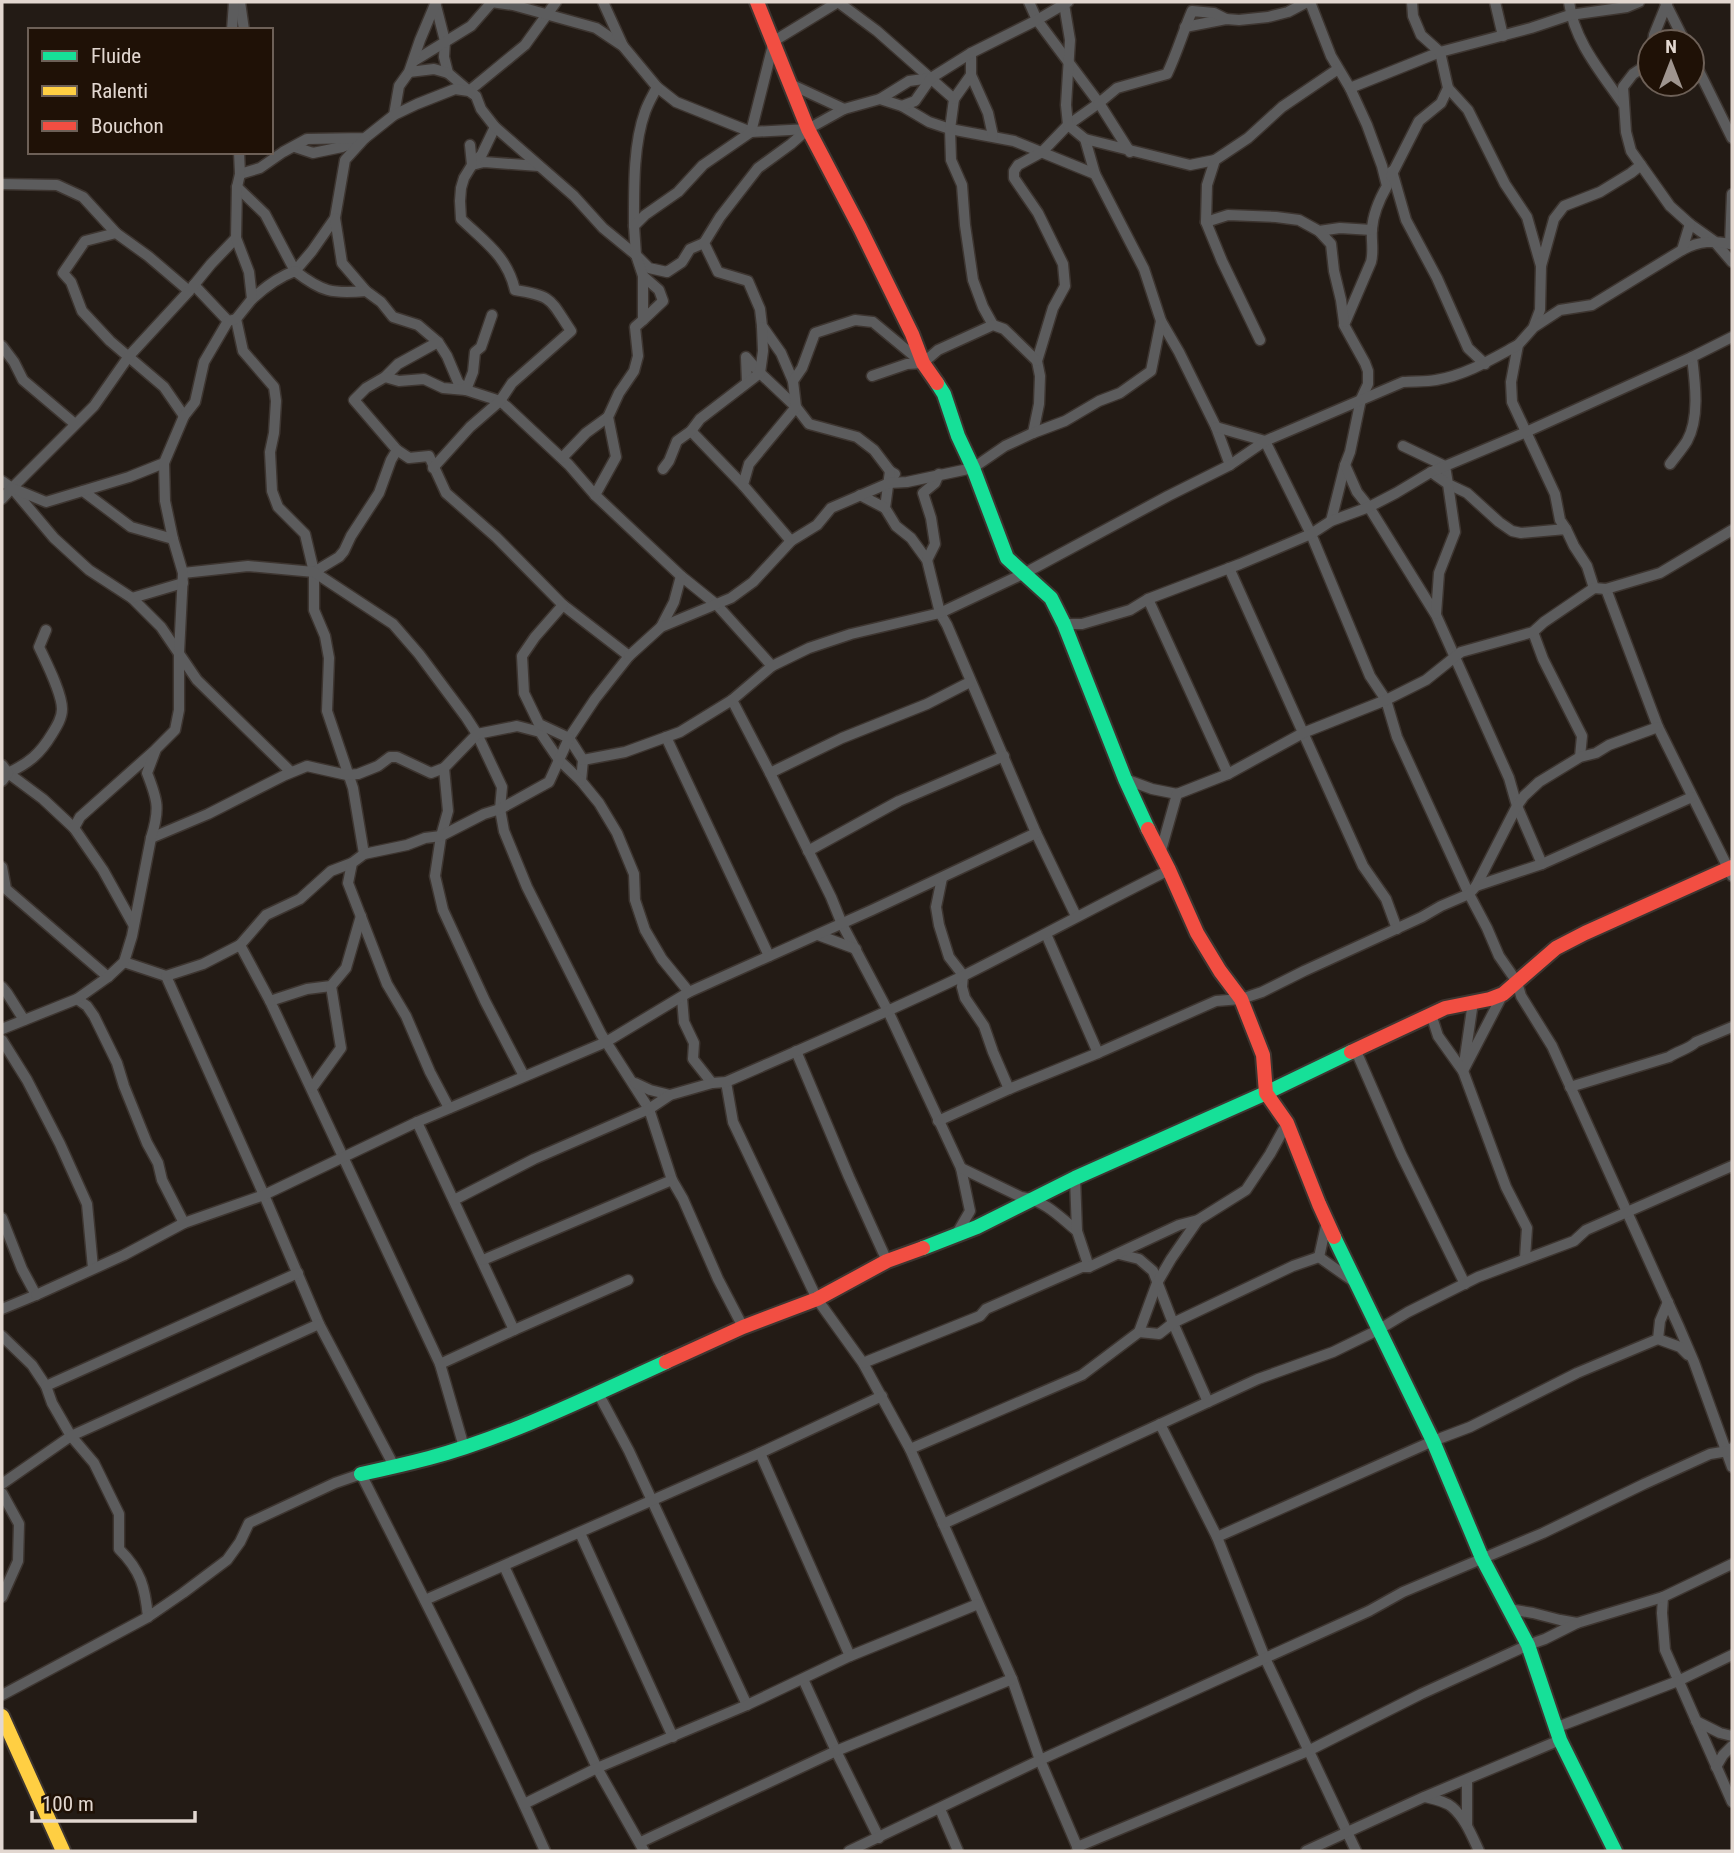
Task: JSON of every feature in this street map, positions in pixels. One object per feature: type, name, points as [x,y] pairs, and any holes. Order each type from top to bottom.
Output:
[{"type":"main road","points":[[757,2],[808,129],[860,228],[912,334],[923,363],[944,394],[1007,558],[1051,598],[1064,624],[1125,779],[1160,855],[1198,933],[1220,971],[1241,999],[1263,1055],[1266,1093],[1287,1123],[1327,1220],[1433,1441],[1482,1558],[1528,1645],[1558,1734],[1615,1851]]},
{"type":"main road","points":[[361,1474],[464,1447],[817,1299],[887,1261],[977,1227],[1031,1198],[1266,1093],[1445,1007],[1503,994],[1556,948],[1731,870]]},
{"type":"main road","points":[[2,1716],[64,1851]]},
{"type":"street","points":[[232,28],[234,2]]},
{"type":"street","points":[[240,2],[244,28]]},
{"type":"street","points":[[436,2],[445,41],[444,57],[448,72]]},
{"type":"street","points":[[394,115],[399,86],[414,61],[436,2]]},
{"type":"street","points":[[414,61],[471,26],[492,2],[513,5],[596,28],[623,46]]},
{"type":"street","points":[[466,390],[458,382],[438,342],[418,325],[393,317],[342,263],[335,218],[345,160],[365,138],[394,115],[455,89],[469,91],[525,45],[556,2]]},
{"type":"street","points":[[603,2],[623,46],[657,88],[676,102],[751,132],[808,129]]},
{"type":"street","points":[[634,226],[678,192],[703,165],[751,132],[774,41],[838,2],[954,99]]},
{"type":"street","points":[[1029,2],[1037,20],[1099,103],[1130,152]]},
{"type":"street","points":[[1032,433],[1039,404],[1040,376],[1037,361],[1053,308],[1065,286],[1063,264],[1038,213],[1014,178],[1014,171],[1018,164],[1042,152],[1069,125],[1117,88],[1167,74],[1192,12],[1214,13],[1226,19],[1239,20],[1288,12],[1308,2],[1375,146],[1387,186]]},
{"type":"street","points":[[1412,2],[1413,16],[1421,35],[1440,52],[1448,88],[1468,110],[1505,184],[1527,217],[1541,266]]},
{"type":"street","points":[[1495,2],[1503,36]]},
{"type":"street","points":[[1569,2],[1570,15],[1586,50],[1623,105]]},
{"type":"street","points":[[1350,88],[1440,52],[1570,15],[1627,7],[1639,2]]},
{"type":"street","points":[[902,106],[915,101],[931,78],[971,53],[1066,3],[1070,40],[1066,105],[1069,125],[1085,139],[1130,152],[1189,165],[1215,160],[1248,138],[1282,107],[1338,69]]},
{"type":"street","points":[[1657,28],[1667,3]]},
{"type":"street","points":[[1667,3],[1679,28]]},
{"type":"street","points":[[971,53],[971,75],[988,113],[993,136]]},
{"type":"street","points":[[409,72],[434,69],[448,72],[476,96],[481,109],[495,127],[574,196],[603,228],[649,268],[667,272],[682,262],[690,249],[705,243],[720,217],[758,168],[808,129],[844,109],[880,99],[909,81],[931,78]]},
{"type":"street","points":[[1636,72],[1623,88],[1626,132],[1631,151],[1670,206],[1714,241],[1732,262]]},
{"type":"street","points":[[971,75],[954,99],[950,128],[951,160],[962,186],[973,280],[993,325],[1004,329],[1037,361]]},
{"type":"street","points":[[790,84],[844,109]]},
{"type":"street","points":[[1706,85],[1732,138]]},
{"type":"street","points":[[643,320],[643,276],[636,255],[634,194],[639,138],[645,111],[657,88]]},
{"type":"street","points":[[1344,325],[1368,274],[1373,252],[1372,230],[1376,206],[1419,121],[1441,103],[1448,88]]},
{"type":"street","points":[[880,99],[902,106],[929,122],[1014,141],[1095,174]]},
{"type":"street","points":[[433,468],[470,427],[500,401],[512,383],[571,331],[550,300],[539,293],[515,290],[512,277],[498,253],[461,219],[460,201],[464,178],[482,155],[495,127]]},
{"type":"street","points":[[240,174],[260,168],[307,139],[365,138]]},
{"type":"street","points":[[1085,139],[1095,174],[1144,269],[1161,321],[1216,427],[1230,465]]},
{"type":"street","points":[[470,145],[472,165]]},
{"type":"street","points":[[239,154],[236,238],[249,272],[252,299]]},
{"type":"street","points":[[1215,160],[1207,185],[1206,222],[1260,340]]},
{"type":"street","points":[[472,165],[484,162],[539,166]]},
{"type":"street","points":[[1534,327],[1540,310],[1541,266],[1554,219],[1564,206],[1600,192],[1641,165]]},
{"type":"street","points":[[1392,171],[1406,220],[1437,278],[1468,348],[1485,364]]},
{"type":"street","points":[[2,184],[57,186],[83,197],[116,233],[232,320],[243,351],[274,387],[275,433],[270,452],[272,491],[278,507],[305,534],[314,572],[314,610],[325,636],[329,658],[327,711],[353,788],[364,854]]},
{"type":"street","points":[[237,187],[265,214],[295,271],[318,288],[342,293],[366,291]]},
{"type":"street","points":[[583,760],[625,752],[680,732],[732,700],[772,666],[809,648],[851,634],[940,612],[1025,573],[1230,465],[1265,440],[1403,382],[1447,378],[1485,364],[1518,345],[1534,327],[1560,310],[1592,305],[1694,244],[1714,241],[1731,244],[1732,194]]},
{"type":"street","points":[[1206,222],[1228,215],[1300,220],[1319,231],[1331,244],[1344,325],[1368,371],[1368,384],[1361,399],[1331,521]]},
{"type":"street","points":[[74,828],[80,817],[175,730],[179,710],[183,578],[164,501],[164,463],[184,416],[195,402],[204,362],[232,320],[269,284],[295,271],[335,218]]},
{"type":"street","points":[[1682,250],[1690,224]]},
{"type":"street","points":[[1319,231],[1340,228],[1372,230]]},
{"type":"street","points":[[116,233],[85,241],[63,272],[71,282],[82,311],[110,341],[164,387],[184,416]]},
{"type":"street","points":[[2,499],[94,406],[129,356],[236,238]]},
{"type":"street","points":[[663,469],[677,441],[691,431],[699,419],[760,373],[763,351],[760,309],[748,281],[718,272],[705,243]]},
{"type":"street","points":[[562,458],[586,433],[608,417],[619,393],[634,371],[638,356],[635,327],[663,301],[659,290],[643,276]]},
{"type":"street","points":[[466,390],[473,372],[475,352],[481,347],[492,314]]},
{"type":"street","points":[[793,381],[802,368],[815,332],[855,320],[873,322],[923,363]]},
{"type":"street","points":[[661,627],[731,598],[753,582],[791,541],[817,525],[831,508],[888,483],[907,482],[973,468],[1005,446],[1065,421],[1099,401],[1120,393],[1151,371],[1161,321]]},
{"type":"street","points":[[872,376],[907,364],[923,363],[939,350],[993,325]]},
{"type":"street","points":[[743,485],[749,464],[796,407],[793,381],[781,353],[762,326]]},
{"type":"street","points":[[1064,624],[1082,624],[1130,610],[1148,599],[1311,534],[1331,521],[1396,494],[1431,472],[1526,432],[1732,337]]},
{"type":"street","points":[[438,342],[398,364],[354,400],[397,450],[409,458],[429,456],[446,493],[496,537],[563,605],[629,656]]},
{"type":"street","points":[[1518,345],[1511,382],[1512,402],[1555,494],[1560,520],[1587,566],[1594,588]]},
{"type":"street","points":[[2,346],[23,380],[75,424]]},
{"type":"street","points":[[747,382],[747,357],[810,424],[857,438],[874,450],[890,471],[907,482]]},
{"type":"street","points":[[1670,464],[1689,439],[1694,416],[1696,389],[1692,357]]},
{"type":"street","points":[[385,377],[399,381],[425,379],[443,388],[466,390],[500,401],[562,458],[595,495],[681,576],[717,605],[772,666]]},
{"type":"street","points":[[595,495],[616,457],[608,417]]},
{"type":"street","points":[[1216,427],[1265,440],[1311,534],[1370,676],[1386,700],[1397,737],[1473,890],[1499,956],[1517,982],[1521,996],[1552,1046],[1628,1213],[1730,1449],[1732,1467]]},
{"type":"street","points":[[691,431],[743,485],[791,541]]},
{"type":"street","points":[[1403,446],[1445,466]]},
{"type":"street","points":[[314,572],[344,551],[379,493],[397,450]]},
{"type":"street","points":[[2,481],[46,502],[130,477],[164,463]]},
{"type":"street","points":[[1345,465],[1357,492],[1436,615],[1509,778],[1517,806],[1542,864]]},
{"type":"street","points":[[1436,615],[1439,573],[1455,532],[1445,466]]},
{"type":"street","points":[[885,508],[890,471]]},
{"type":"street","points":[[1431,472],[1466,493],[1512,531],[1521,533],[1566,529]]},
{"type":"street","points":[[927,560],[935,544],[923,493],[939,474]]},
{"type":"street","points":[[12,488],[63,546],[89,570],[132,598],[160,627],[197,680],[291,772]]},
{"type":"street","points":[[83,491],[131,527],[173,539]]},
{"type":"street","points":[[860,495],[885,508],[896,526],[911,538],[927,560],[940,612],[1036,833],[1076,916]]},
{"type":"street","points":[[1125,779],[1152,789],[1177,794],[1228,774],[1303,733],[1386,700],[1426,680],[1461,652],[1533,632],[1594,588],[1606,589],[1660,573],[1732,530]]},
{"type":"street","points":[[1003,583],[1007,558]]},
{"type":"street","points":[[132,598],[183,578],[248,566],[314,572],[393,624],[419,654],[477,734],[502,787],[500,810],[504,831],[527,887],[606,1042],[649,1109],[672,1180],[743,1328]]},
{"type":"street","points":[[1229,568],[1363,866],[1386,899],[1397,929]]},
{"type":"street","points":[[124,962],[166,976],[202,964],[240,944],[265,915],[300,899],[331,871],[352,863],[364,854],[440,836],[484,814],[500,810],[548,782],[569,738],[595,699],[629,656],[661,627],[674,602],[681,576]]},
{"type":"street","points":[[1606,589],[1658,727],[1731,870]]},
{"type":"street","points":[[1148,599],[1228,774]]},
{"type":"street","points":[[563,605],[522,656],[524,693],[539,724],[569,738],[583,760],[581,781]]},
{"type":"street","points":[[4,773],[25,765],[42,751],[59,723],[62,707],[53,676],[39,647],[46,630]]},
{"type":"street","points":[[1533,632],[1543,659],[1582,736],[1580,757]]},
{"type":"street","points":[[771,773],[842,738],[927,704],[970,682]]},
{"type":"street","points":[[732,700],[771,773],[842,924],[888,1011],[961,1168],[970,1211],[956,1235]]},
{"type":"street","points":[[151,838],[307,766],[347,775],[358,774],[378,766],[390,757],[397,757],[431,773],[444,768],[477,734],[517,726],[540,732],[559,760],[599,803],[617,833],[634,874],[635,900],[645,930],[686,995],[684,1022],[694,1043],[693,1059],[712,1083]]},
{"type":"street","points":[[1473,890],[1517,806],[1539,782],[1580,757],[1658,727]]},
{"type":"street","points":[[666,737],[769,956]]},
{"type":"street","points":[[2,1029],[77,999],[124,962],[155,824],[158,800],[147,773],[156,749]]},
{"type":"street","points":[[808,851],[899,801],[1004,756]]},
{"type":"street","points":[[444,768],[448,811],[440,836],[435,876],[443,910],[485,1001],[524,1076]]},
{"type":"street","points":[[4,773],[43,799],[74,828],[103,870],[133,924]]},
{"type":"street","points":[[1160,855],[1177,794]]},
{"type":"street","points":[[938,1121],[1216,1001],[1241,999],[1262,992],[1422,917],[1473,890],[1542,864],[1692,797]]},
{"type":"street","points":[[2,1309],[124,1255],[184,1223],[264,1195],[416,1122],[606,1042],[686,995],[1036,833]]},
{"type":"street","points":[[352,863],[348,883],[387,984],[407,1016],[430,1072],[449,1108]]},
{"type":"street","points":[[2,867],[6,888],[108,977]]},
{"type":"street","points":[[454,1200],[534,1159],[649,1109],[670,1095],[712,1083],[726,1082],[888,1011],[1046,934],[1168,870]]},
{"type":"street","points":[[942,878],[936,907],[949,957],[963,975],[965,998],[984,1026],[1009,1089]]},
{"type":"street","points":[[270,1000],[307,989],[331,986],[346,968],[361,916]]},
{"type":"street","points":[[1046,934],[1098,1054]]},
{"type":"street","points":[[818,935],[856,949]]},
{"type":"street","points":[[240,944],[312,1088],[440,1364],[464,1447]]},
{"type":"street","points":[[166,976],[319,1324],[394,1466]]},
{"type":"street","points":[[312,1088],[341,1048],[331,986]]},
{"type":"street","points":[[2,987],[24,1020]]},
{"type":"street","points":[[1463,1071],[1503,994]]},
{"type":"street","points":[[77,999],[88,1006],[117,1063],[147,1143],[158,1163],[162,1180],[184,1223]]},
{"type":"street","points":[[1463,1071],[1473,1002]]},
{"type":"street","points":[[1431,1014],[1438,1036],[1463,1071],[1506,1186],[1527,1228],[1525,1258]]},
{"type":"street","points":[[1570,1087],[1669,1056],[1732,1027]]},
{"type":"street","points":[[2,1040],[27,1080],[87,1204],[93,1268]]},
{"type":"street","points":[[796,1051],[887,1261]]},
{"type":"street","points":[[1356,1051],[1401,1154],[1465,1284]]},
{"type":"street","points":[[631,1080],[650,1090],[670,1095]]},
{"type":"street","points":[[726,1082],[733,1122],[817,1299],[863,1363],[910,1449],[1012,1679],[1040,1760],[1078,1849],[1308,1751],[1420,1694],[1577,1623],[1663,1597],[1732,1564]]},
{"type":"street","points":[[416,1122],[514,1330]]},
{"type":"street","points":[[863,1363],[980,1316],[986,1309],[1082,1267],[1089,1267],[1179,1225],[1198,1220],[1246,1190],[1287,1123]]},
{"type":"street","points":[[943,1524],[1272,1373],[1333,1352],[1478,1277],[1574,1241],[1586,1230],[1732,1166]]},
{"type":"street","points":[[961,1168],[1021,1197],[1045,1204],[1077,1231]]},
{"type":"street","points":[[1075,1178],[1077,1231],[1089,1267]]},
{"type":"street","points":[[483,1260],[672,1180]]},
{"type":"street","points":[[2,1218],[36,1296]]},
{"type":"street","points":[[910,1449],[1082,1375],[1139,1332],[1157,1283],[1198,1220]]},
{"type":"street","points":[[1319,1257],[1327,1220]]},
{"type":"street","points":[[1118,1254],[1139,1259],[1153,1271],[1208,1402]]},
{"type":"street","points":[[1319,1257],[1355,1282]]},
{"type":"street","points":[[1139,1332],[1159,1334],[1173,1323],[1293,1266],[1319,1257]]},
{"type":"street","points":[[46,1386],[298,1273]]},
{"type":"street","points":[[440,1364],[628,1280]]},
{"type":"street","points":[[1658,1339],[1660,1321],[1668,1302]]},
{"type":"street","points":[[2,1484],[71,1436],[319,1324]]},
{"type":"street","points":[[2,1336],[32,1365],[46,1386],[52,1403],[71,1436],[94,1462],[119,1514],[119,1549],[133,1562],[145,1590],[148,1617]]},
{"type":"street","points":[[1217,1537],[1470,1427],[1577,1373],[1658,1339],[1680,1347],[1694,1362]]},
{"type":"street","points":[[598,1393],[629,1451],[747,1705]]},
{"type":"street","points":[[425,1600],[760,1453],[882,1396]]},
{"type":"street","points":[[1160,1424],[1217,1537],[1265,1658],[1356,1851]]},
{"type":"street","points":[[849,1851],[1040,1760],[1369,1611],[1402,1592],[1543,1533],[1710,1454],[1730,1449]]},
{"type":"street","points":[[760,1453],[850,1656]]},
{"type":"street","points":[[2,1695],[148,1617],[227,1560],[249,1523],[335,1483],[361,1474],[425,1600],[545,1851]]},
{"type":"street","points":[[2,1493],[19,1524],[18,1561],[2,1597]]},
{"type":"street","points":[[580,1533],[673,1737]]},
{"type":"street","points":[[504,1566],[597,1768],[643,1847],[836,1751],[1012,1679]]},
{"type":"street","points":[[1663,1597],[1665,1650],[1732,1802]]},
{"type":"street","points":[[524,1804],[597,1768],[747,1705],[850,1656],[978,1604]]},
{"type":"street","points":[[1509,1609],[1577,1623]]},
{"type":"street","points":[[1306,1851],[1467,1780],[1558,1734],[1732,1655]]},
{"type":"street","points":[[803,1679],[879,1838]]},
{"type":"street","points":[[1696,1721],[1732,1736]]},
{"type":"street","points":[[1716,1767],[1732,1746]]},
{"type":"street","points":[[1466,1825],[1467,1780]]},
{"type":"street","points":[[1424,1797],[1451,1806],[1466,1825],[1479,1851]]},
{"type":"street","points":[[940,1809],[958,1851]]},
{"type":"traffic: fast","points":[[937,383],[944,394],[1007,558],[1051,598],[1064,624],[1125,779],[1148,829]]},
{"type":"traffic: fast","points":[[923,1248],[977,1227],[1075,1178],[1351,1052]]},
{"type":"traffic: fast","points":[[1334,1237],[1433,1441],[1482,1558],[1528,1645],[1560,1740],[1615,1851]]},
{"type":"traffic: fast","points":[[361,1474],[429,1458],[489,1439],[666,1362]]},
{"type":"traffic: slow","points":[[2,1716],[63,1851]]},
{"type":"traffic: jam","points":[[757,2],[808,129],[860,228],[912,334],[923,363],[937,383]]},
{"type":"traffic: jam","points":[[1148,829],[1197,933],[1241,999],[1263,1055],[1266,1093],[1287,1123],[1334,1237]]},
{"type":"traffic: jam","points":[[1351,1052],[1445,1008],[1503,994],[1556,948],[1732,867]]},
{"type":"traffic: jam","points":[[666,1362],[743,1327],[817,1299],[887,1261],[923,1248]]}]
